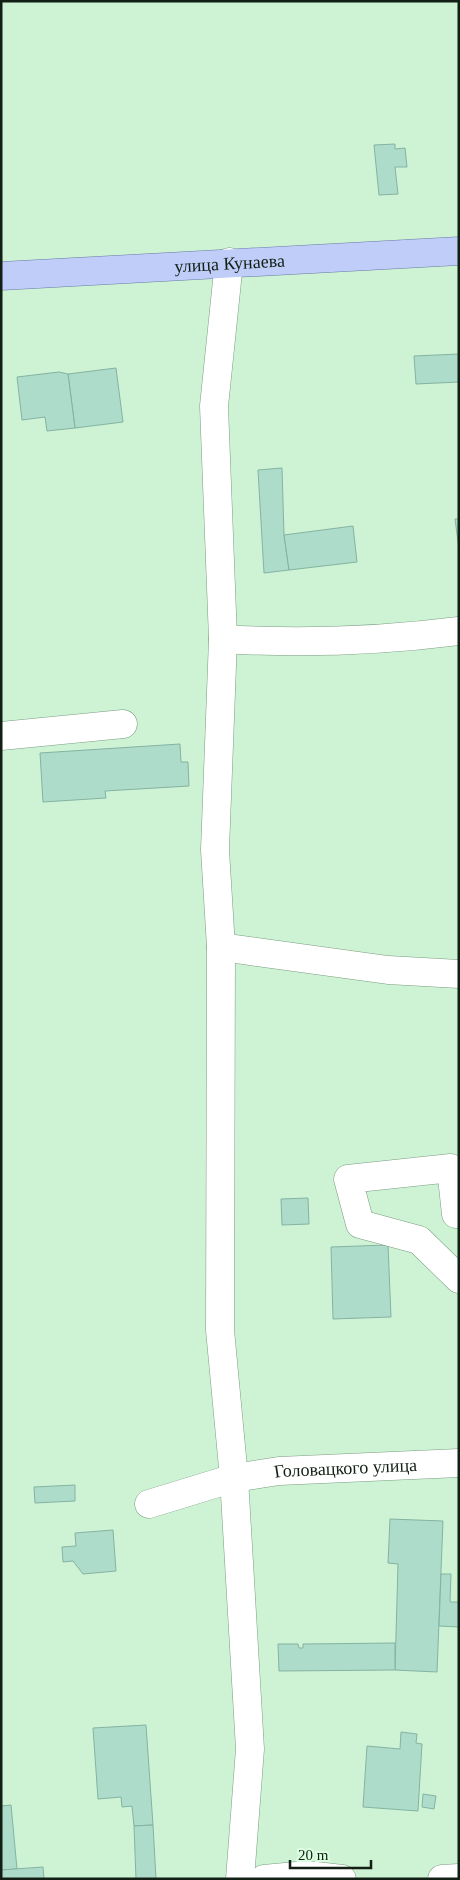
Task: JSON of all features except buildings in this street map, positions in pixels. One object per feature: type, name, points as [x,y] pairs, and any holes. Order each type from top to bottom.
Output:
[{"type":"main road","name":"улица Кунаева","points":[[1,276],[229,262],[459,251]]},
{"type":"street","points":[[229,262],[214,406],[222,639],[216,850],[221,947],[220,1330],[234,1478],[250,1749],[240,1879]]},
{"type":"street","points":[[222,639],[272,642],[377,640],[459,631]]},
{"type":"street","points":[[1,736],[124,724]]},
{"type":"street","points":[[221,947],[388,970],[459,974]]},
{"type":"street","points":[[459,1214],[456,1214],[451,1168],[348,1179],[360,1224],[419,1240],[459,1279]]},
{"type":"street","name":"Головацкого улица","points":[[148,1504],[234,1478],[279,1471],[459,1463]]},
{"type":"street","points":[[264,1879],[307,1875],[342,1879]]},
{"type":"street","points":[[442,1879],[459,1878]]}]
